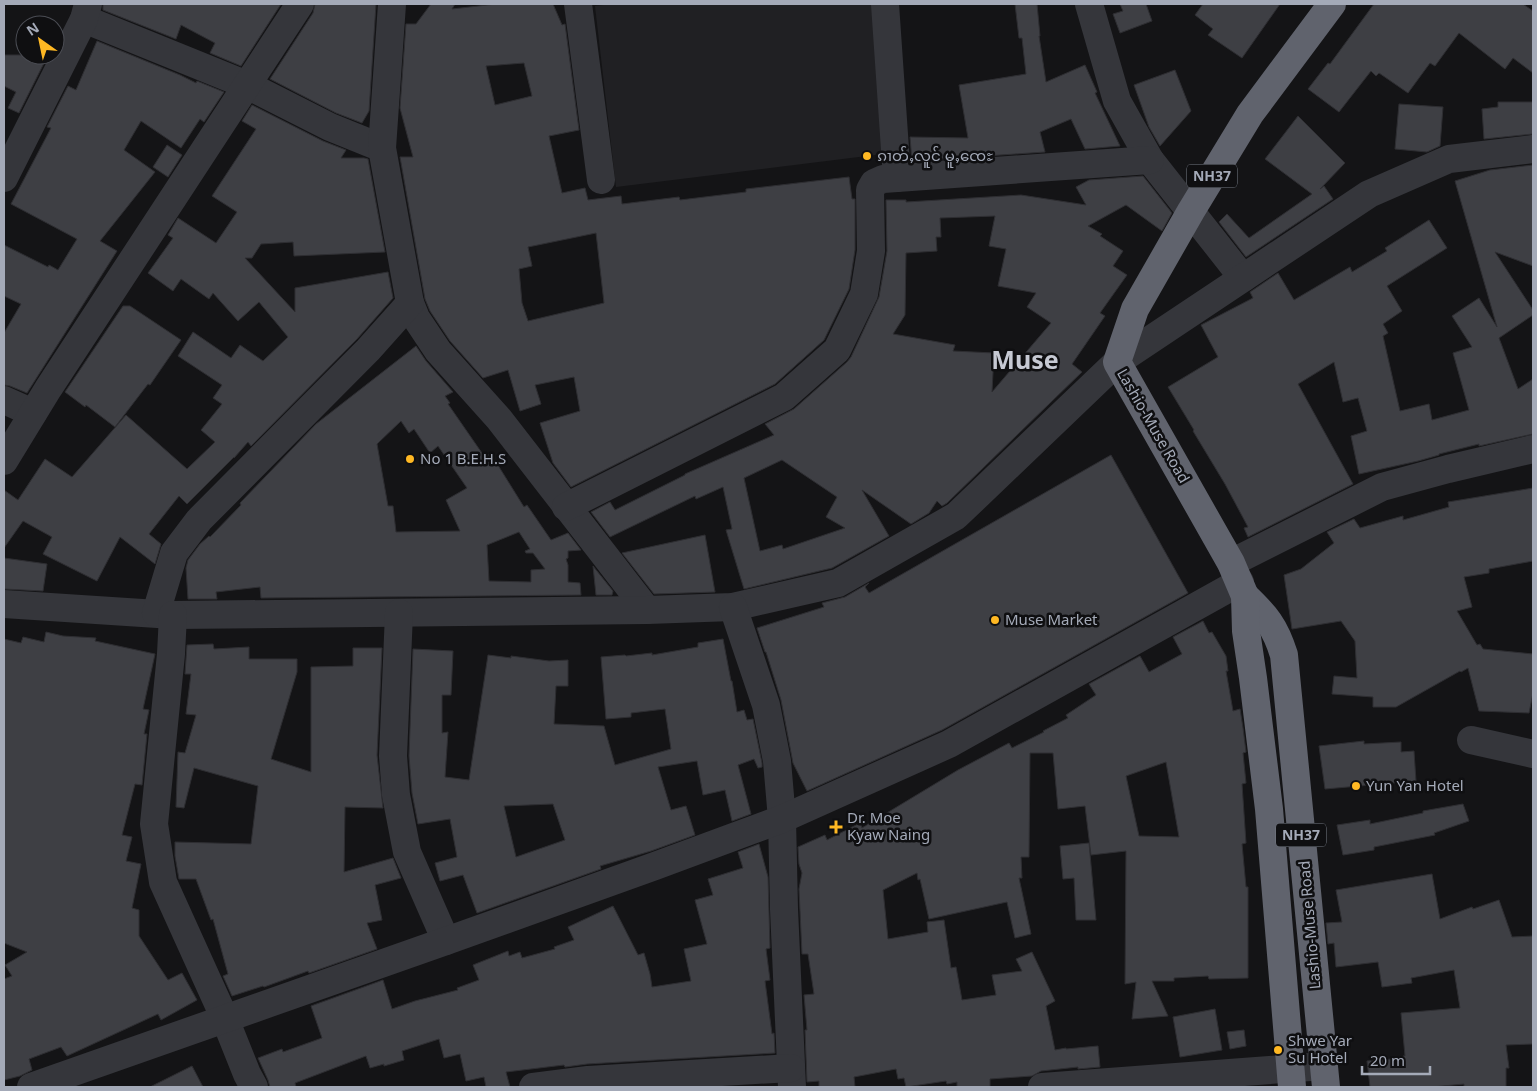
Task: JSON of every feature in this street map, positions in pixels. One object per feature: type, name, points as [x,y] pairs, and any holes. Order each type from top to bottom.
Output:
[{"type":"highway","name":"Lashio-Muse Road","points":[[1325,1076],[1284,655],[1278,636],[1239,580],[1117,362],[1135,309],[1191,211],[1250,114],[1332,4]]},
{"type":"highway","name":"Lashio-Muse Road","points":[[1239,580],[1254,678],[1270,809],[1291,1078]]},
{"type":"street","points":[[4,461],[33,413],[300,4]]},
{"type":"street","points":[[392,4],[382,148],[410,303],[416,318],[438,351],[499,419],[647,610]]},
{"type":"street","points":[[578,4],[601,180]]},
{"type":"street","points":[[885,4],[897,178]]},
{"type":"street","points":[[1090,4],[1117,100],[1150,160],[1243,278]]},
{"type":"street","points":[[4,178],[86,11],[247,85],[330,127],[382,148]]},
{"type":"street","points":[[4,604],[165,614],[647,610],[733,607],[838,583],[956,516],[1117,362],[1369,194],[1449,159],[1533,149]]},
{"type":"street","points":[[566,507],[784,397],[837,350],[864,294],[871,250],[870,190],[874,183],[882,179],[1150,160]]},
{"type":"street","points":[[246,1083],[225,1019],[163,882],[154,824],[171,654],[165,614],[174,553],[199,520],[368,350],[410,303]]},
{"type":"street","points":[[4,400],[33,413]]},
{"type":"street","points":[[30,1087],[446,941],[782,819],[949,744],[1239,580],[1382,487],[1533,449]]},
{"type":"street","points":[[534,1087],[791,1078],[782,819],[777,761],[766,705],[733,607]]},
{"type":"street","points":[[399,613],[393,756],[396,796],[407,852],[446,941]]},
{"type":"street","points":[[1471,740],[1533,754]]},
{"type":"street","points":[[1050,1087],[1325,1076]]},
{"type":"shaded area","points":[[612,4],[874,4],[891,153],[616,187],[595,6]]},
{"type":"building","points":[[103,4],[281,4],[241,66],[210,53],[215,43],[181,25],[176,39],[103,10]]},
{"type":"building","points":[[315,4],[376,4],[369,111],[362,123],[336,113],[270,79],[313,13]]},
{"type":"building","points":[[431,4],[455,4],[452,9],[496,4],[553,4],[562,25],[565,24],[579,130],[549,136],[562,193],[585,188],[588,200],[621,196],[622,204],[679,197],[680,200],[746,192],[746,189],[849,177],[852,199],[855,199],[855,250],[849,289],[824,340],[775,384],[571,487],[553,463],[540,423],[580,411],[574,377],[535,385],[541,404],[520,411],[508,370],[483,378],[450,341],[430,311],[425,299],[400,157],[413,157],[400,108],[406,24],[416,24]],"holes":[[[524,63],[532,96],[495,105],[486,66]],[[596,233],[604,303],[528,321],[522,303],[519,269],[532,266],[528,247]]]},
{"type":"building","points":[[1015,4],[1037,4],[1039,36],[1046,82],[1085,65],[1097,92],[1095,93],[1120,146],[1085,149],[1071,119],[1040,132],[1045,152],[912,161],[910,137],[968,138],[959,85],[1026,74],[1022,38],[1019,38]]},
{"type":"building","points":[[1120,4],[1146,4],[1152,21],[1120,33],[1113,14],[1123,11]]},
{"type":"building","points":[[1203,4],[1280,4],[1242,58],[1208,35],[1213,29],[1195,15]]},
{"type":"building","points":[[1374,4],[1523,4],[1533,11],[1533,73],[1513,58],[1505,69],[1459,33],[1435,66],[1430,63],[1408,93],[1379,73],[1376,76],[1371,71],[1339,112],[1308,89],[1328,63],[1330,64]]},
{"type":"building","points":[[97,41],[196,83],[197,81],[224,92],[204,122],[200,119],[181,148],[141,121],[124,150],[155,172],[100,241],[117,251],[27,393],[4,385],[4,333],[21,304],[4,296],[4,245],[58,270],[77,239],[11,204],[51,128],[47,127],[68,86],[76,90]]},
{"type":"building","points":[[4,55],[15,55],[15,65],[43,65],[19,113],[8,108],[16,92],[4,86]]},
{"type":"building","points":[[1175,70],[1191,111],[1160,146],[1149,127],[1134,85]]},
{"type":"building","points":[[1498,102],[1533,102],[1533,134],[1484,139],[1482,109],[1498,107]]},
{"type":"building","points":[[1399,104],[1443,107],[1440,146],[1427,152],[1395,149]]},
{"type":"building","points":[[252,105],[323,141],[346,150],[341,158],[368,159],[385,252],[294,256],[293,242],[261,244],[252,258],[245,258],[295,312],[295,288],[388,272],[393,298],[357,339],[251,446],[248,442],[187,504],[179,496],[149,534],[161,544],[155,564],[120,537],[97,581],[43,554],[52,537],[23,521],[4,548],[4,490],[18,500],[45,459],[72,477],[126,415],[187,469],[215,442],[201,430],[222,404],[213,398],[222,385],[178,356],[193,332],[231,358],[240,345],[263,361],[288,337],[259,302],[238,321],[213,293],[209,299],[181,279],[173,291],[148,273],[173,238],[168,235],[178,218],[216,243],[237,212],[212,196],[256,129],[242,121]]},
{"type":"building","points":[[1298,116],[1345,163],[1320,189],[1324,186],[1333,199],[1246,257],[1219,222],[1227,214],[1249,238],[1312,194],[1265,159]]},
{"type":"building","points":[[167,145],[182,155],[168,177],[153,167]]},
{"type":"building","points":[[1533,165],[1533,266],[1495,252],[1533,310],[1533,315],[1499,338],[1518,389],[1533,379],[1533,434],[1479,446],[1479,444],[1418,461],[1359,474],[1351,436],[1367,431],[1358,398],[1343,402],[1334,362],[1298,384],[1353,484],[1248,537],[1244,528],[1248,527],[1168,387],[1218,357],[1201,325],[1253,298],[1250,292],[1278,273],[1294,300],[1350,267],[1352,272],[1387,251],[1385,248],[1429,220],[1447,248],[1387,286],[1402,311],[1383,324],[1388,333],[1383,336],[1400,411],[1429,404],[1432,420],[1469,410],[1453,353],[1472,347],[1452,316],[1479,298],[1497,327],[1455,181],[1490,170]]},
{"type":"building","points":[[1143,176],[1172,213],[1162,231],[1126,205],[1088,226],[1102,234],[1100,236],[1123,251],[1113,266],[1127,275],[1100,313],[1105,316],[1072,364],[1082,372],[947,503],[942,506],[937,501],[929,513],[911,524],[862,490],[889,536],[832,568],[744,589],[726,530],[732,529],[723,487],[696,499],[695,496],[610,537],[591,512],[610,502],[615,510],[685,474],[774,435],[765,424],[794,409],[847,362],[879,297],[887,251],[886,200],[906,200],[906,202],[1021,195],[1086,205],[1076,187],[1089,180]],"holes":[[[995,216],[989,246],[1006,249],[998,286],[1036,293],[1027,307],[1051,323],[992,392],[994,353],[953,351],[955,345],[893,334],[905,315],[906,253],[937,251],[936,237],[941,237],[940,218]],[[782,460],[837,497],[826,517],[845,528],[783,549],[782,545],[760,551],[744,478]]]},
{"type":"building","points":[[123,306],[130,306],[181,340],[150,385],[148,384],[115,427],[65,392]]},
{"type":"building","points":[[416,346],[426,361],[453,392],[445,396],[450,403],[448,404],[484,456],[491,454],[524,507],[527,505],[551,540],[568,533],[581,550],[568,551],[568,558],[566,559],[568,582],[580,583],[581,595],[261,598],[260,587],[216,592],[217,599],[188,599],[186,568],[188,560],[200,544],[210,537],[241,505],[240,503],[316,424]],"holes":[[[401,421],[409,433],[414,429],[430,453],[438,446],[467,488],[446,500],[460,531],[396,532],[393,506],[388,506],[377,444]],[[519,532],[530,549],[525,551],[526,553],[533,553],[545,569],[531,570],[531,582],[489,581],[487,545]]]},
{"type":"building","name":"Muse Market","points":[[1111,455],[1188,593],[942,730],[807,791],[793,763],[781,700],[757,628],[824,607],[822,603],[845,597],[869,583],[865,587],[869,593]]},
{"type":"building","points":[[1533,488],[1533,561],[1489,569],[1489,573],[1464,577],[1472,607],[1457,611],[1477,645],[1480,644],[1483,649],[1533,654],[1533,693],[1529,713],[1479,711],[1468,668],[1396,707],[1373,707],[1373,697],[1332,694],[1334,676],[1357,678],[1355,641],[1341,621],[1292,629],[1284,575],[1301,569],[1334,543],[1327,532],[1354,519],[1360,528],[1403,516],[1403,520],[1449,507],[1448,502]]},
{"type":"building","points":[[705,535],[715,592],[654,594],[622,553]]},
{"type":"building","points":[[4,558],[47,564],[43,591],[4,589]]},
{"type":"building","points":[[593,566],[613,591],[612,595],[596,595]]},
{"type":"building","points":[[1203,621],[1209,633],[1212,632],[1226,656],[1228,671],[1226,671],[1233,711],[1240,709],[1246,752],[1243,753],[1246,783],[1242,784],[1246,843],[1242,844],[1246,887],[1248,887],[1248,978],[1209,979],[1208,976],[1174,978],[1174,981],[1152,981],[1168,1016],[1132,1019],[1136,982],[1125,984],[1126,851],[1091,855],[1085,806],[1058,809],[1053,753],[1030,753],[1029,857],[1021,857],[1022,878],[1019,878],[1031,934],[1015,938],[1007,902],[929,919],[917,873],[883,890],[888,939],[928,932],[927,922],[944,920],[951,968],[956,967],[962,1000],[996,995],[992,975],[1022,971],[1016,959],[1032,952],[1055,1001],[1046,1006],[1055,1050],[1098,1046],[1100,1067],[1041,1071],[1032,1076],[990,1079],[990,1087],[957,1087],[957,1082],[947,1084],[946,1081],[906,1087],[904,1078],[898,1079],[896,1069],[854,1077],[855,1087],[819,1087],[819,1081],[807,1082],[805,1030],[807,1030],[804,995],[814,994],[808,954],[802,954],[799,889],[802,873],[799,864],[798,847],[825,835],[827,840],[860,823],[862,828],[958,770],[1009,743],[1012,748],[1044,732],[1068,718],[1066,715],[1096,695],[1089,684],[1140,656],[1149,672],[1182,654],[1173,637]],"holes":[[[1166,762],[1179,837],[1139,836],[1126,776]]]},
{"type":"building","points":[[46,632],[63,636],[96,638],[95,641],[155,654],[143,709],[149,710],[144,734],[147,734],[142,785],[135,784],[122,835],[132,837],[126,861],[141,864],[132,908],[139,910],[139,936],[168,980],[182,973],[197,1000],[161,1020],[158,1014],[67,1056],[61,1047],[29,1059],[32,1070],[20,1076],[4,1080],[4,979],[12,976],[5,965],[27,952],[4,943],[4,639],[21,643],[23,637],[44,642]]},
{"type":"building","points":[[723,639],[737,712],[744,710],[747,720],[753,719],[762,767],[758,768],[754,759],[738,765],[751,814],[732,821],[725,790],[703,795],[697,761],[658,767],[671,810],[686,806],[695,835],[651,851],[600,866],[601,869],[477,913],[463,875],[440,881],[435,863],[457,857],[450,819],[418,824],[412,793],[409,756],[413,649],[453,651],[451,695],[442,695],[442,733],[448,732],[445,777],[469,780],[488,655],[549,661],[568,660],[568,686],[556,686],[554,724],[604,726],[615,765],[671,749],[665,709],[631,713],[631,717],[606,719],[601,657],[652,653],[652,655],[698,647],[698,643]],"holes":[[[553,804],[565,840],[516,857],[504,806]]]},
{"type":"building","points":[[213,644],[214,649],[249,647],[249,659],[297,659],[297,672],[271,759],[311,772],[311,667],[353,666],[353,648],[382,648],[377,755],[383,808],[345,807],[344,872],[393,858],[401,878],[375,885],[382,920],[367,923],[377,949],[309,973],[308,971],[232,996],[223,976],[228,974],[213,919],[211,920],[196,879],[179,879],[175,856],[175,842],[251,844],[258,786],[194,768],[184,808],[176,807],[178,752],[185,753],[196,715],[186,714],[191,674],[185,674],[187,645]]},
{"type":"building","points":[[1364,741],[1364,744],[1401,742],[1401,752],[1414,751],[1416,781],[1325,789],[1319,746]]},
{"type":"building","points":[[1463,804],[1469,821],[1434,833],[1435,835],[1374,847],[1374,850],[1343,855],[1337,825],[1370,820],[1370,824],[1423,813],[1423,811]]},
{"type":"building","points":[[1089,843],[1096,920],[1076,920],[1074,878],[1063,879],[1060,846]]},
{"type":"building","points":[[759,844],[768,877],[770,948],[766,949],[770,980],[765,981],[772,1034],[774,1033],[775,1053],[587,1064],[565,1067],[564,1065],[506,1072],[510,1087],[486,1087],[484,1077],[466,1081],[460,1054],[444,1058],[439,1039],[402,1051],[404,1060],[384,1066],[384,1064],[370,1068],[366,1056],[295,1083],[296,1087],[270,1087],[258,1058],[282,1049],[283,1052],[322,1038],[311,1006],[383,980],[392,1009],[458,990],[457,988],[479,980],[473,965],[508,951],[509,956],[520,952],[522,958],[555,949],[554,947],[574,940],[568,927],[613,906],[638,955],[644,953],[652,987],[691,981],[684,949],[707,944],[695,900],[713,895],[708,879],[743,868],[738,852]]},
{"type":"building","points":[[1432,874],[1440,919],[1472,907],[1473,909],[1499,900],[1512,937],[1533,936],[1533,1044],[1506,1045],[1509,1068],[1506,1068],[1506,1087],[1464,1087],[1464,1084],[1432,1087],[1370,1087],[1367,1061],[1403,1058],[1405,1056],[1401,1013],[1460,1008],[1454,970],[1411,978],[1412,983],[1382,987],[1378,962],[1336,967],[1334,943],[1328,944],[1326,923],[1342,922],[1336,890]]},
{"type":"building","points":[[1215,1009],[1222,1050],[1180,1057],[1173,1017]]},
{"type":"building","points":[[1244,1030],[1246,1046],[1230,1049],[1227,1032]]},
{"type":"building","points":[[192,1066],[203,1087],[150,1087]]},
{"type":"place","name":"ၵၢတ်ႇလူင် မူႇၸေႊ","points":[[867,156]]},
{"type":"place","name":"No 1 B.E.H.S","points":[[410,459]]},
{"type":"place","name":"Muse Market","points":[[995,620]]},
{"type":"place","name":"Yun Yan Hotel","points":[[1356,786]]},
{"type":"place","name":"Dr. Moe Kyaw Naing","points":[[836,827]]},
{"type":"place","name":"Shwe Yar Su Hotel","points":[[1278,1050]]},
{"type":"district","name":"Muse","points":[[1025,360]]}]
